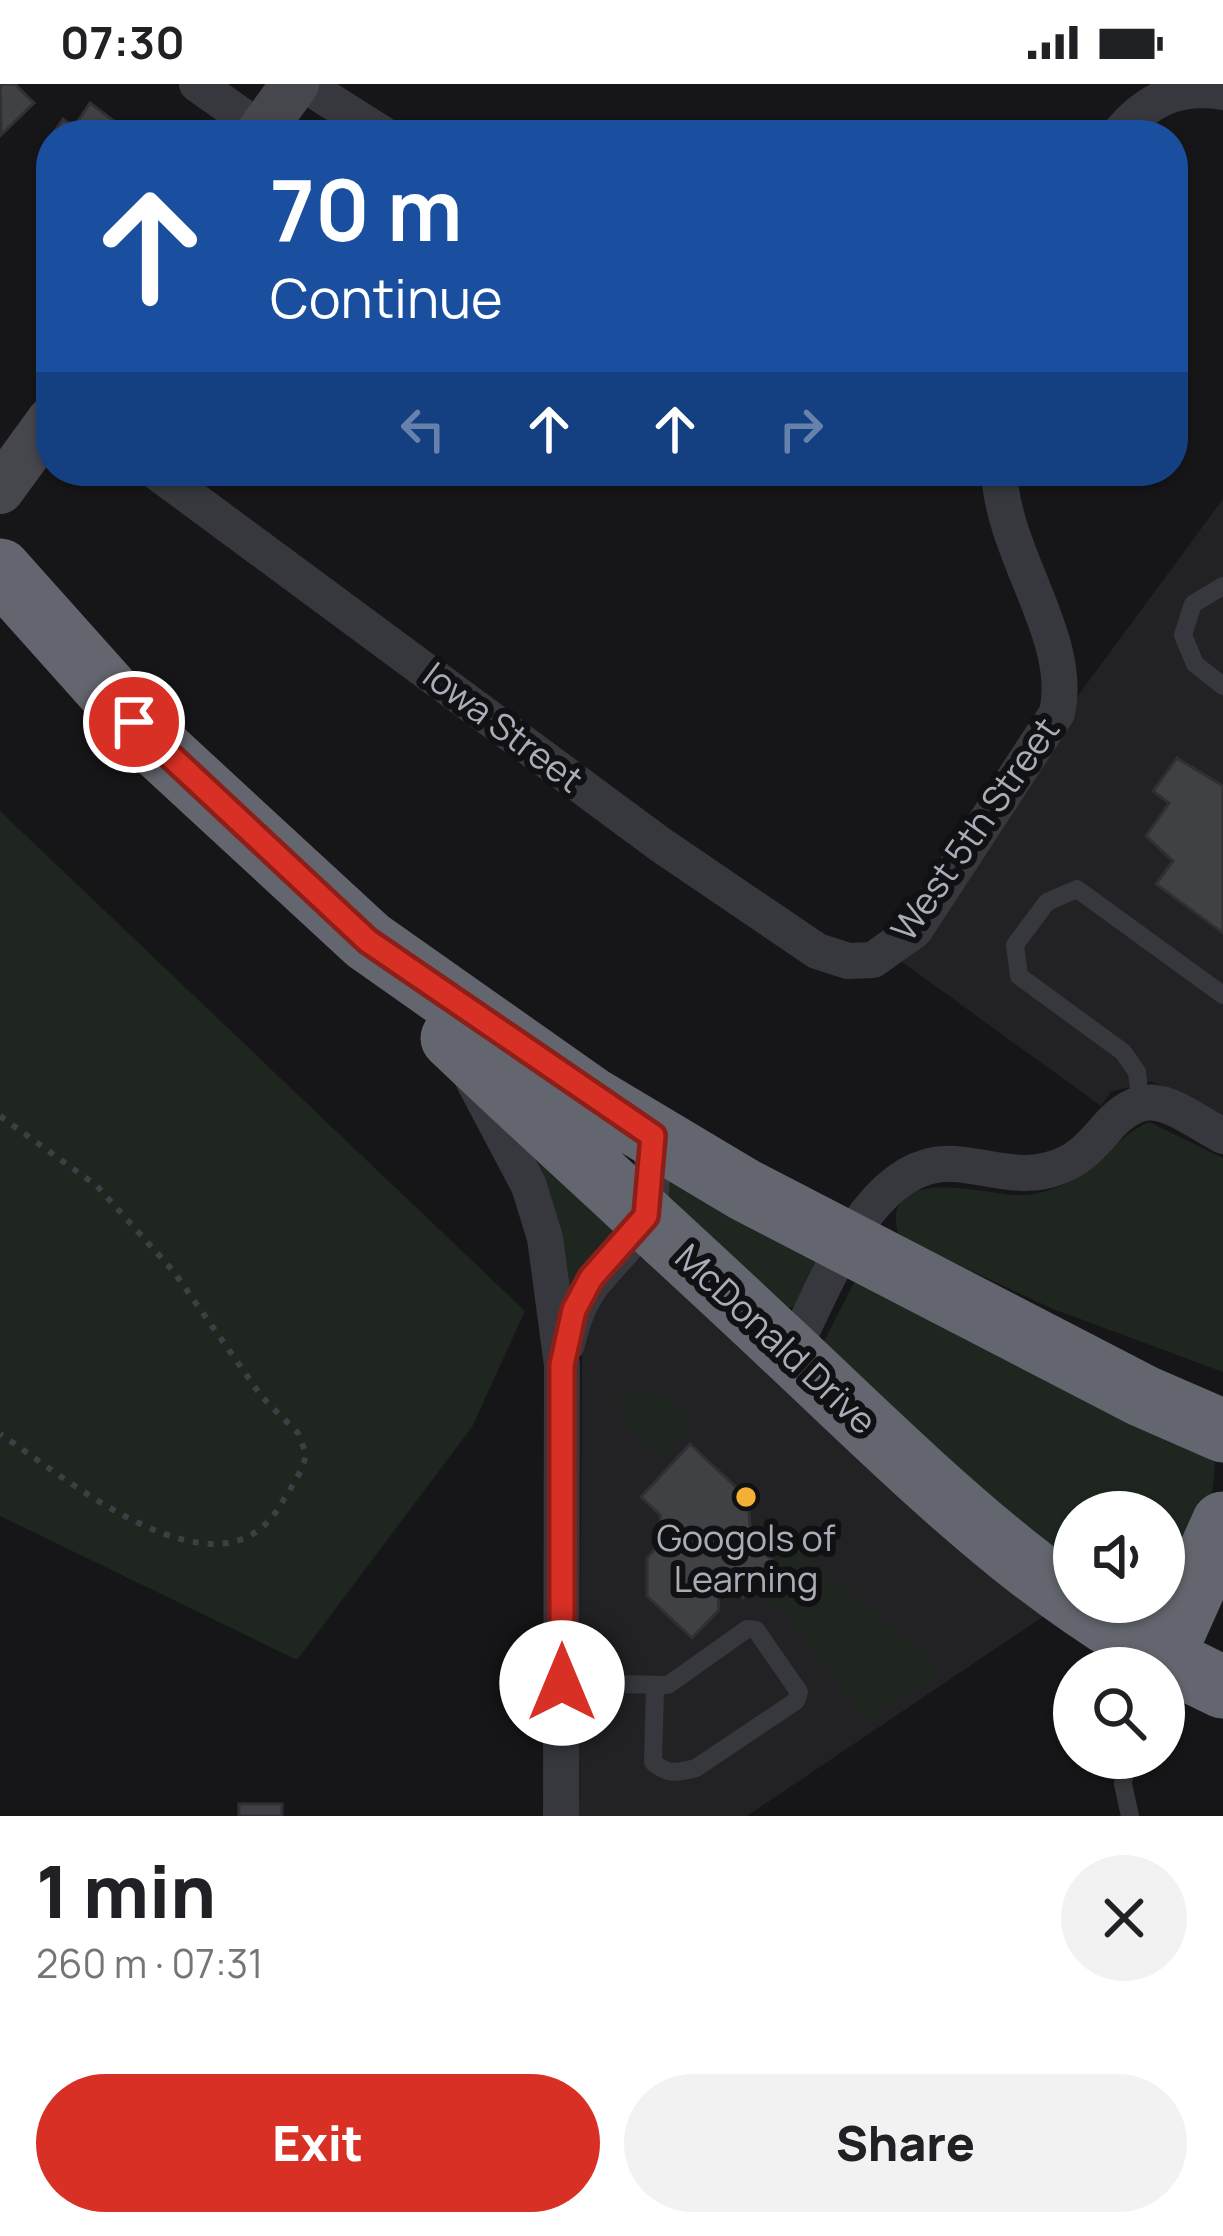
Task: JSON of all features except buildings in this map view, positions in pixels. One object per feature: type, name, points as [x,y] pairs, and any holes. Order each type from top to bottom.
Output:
[{"type":"highway","name":"McDonald Drive","points":[[0,570],[160,749],[368,941],[449,1034],[987,1537],[1137,1647]]},
{"type":"highway","name":"McDonald Drive","points":[[368,941],[653,1136],[848,1247],[1042,1340],[1142,1396],[1223,1431]]},
{"type":"highway","points":[[1042,1340],[1223,1395]]},
{"type":"highway","points":[[1168,1647],[1223,1523]]},
{"type":"highway","name":"McDonald Drive","points":[[1185,1673],[1223,1687]]},
{"type":"street","points":[[197,84],[243,120]]},
{"type":"street","points":[[271,120],[300,84],[359,120]]},
{"type":"street","points":[[1135,120],[1158,99],[1190,90],[1223,92]]},
{"type":"street","points":[[0,490],[36,440]]},
{"type":"street","name":"Iowa Street","points":[[174,486],[698,871],[817,951],[862,961]]},
{"type":"street","name":"West 5th Street","points":[[862,961],[896,948],[915,930],[1057,713],[1061,678],[1056,652],[1014,553],[1002,486]]},
{"type":"street","points":[[449,1034],[530,1186],[545,1238],[562,1365],[561,1816]]},
{"type":"street","points":[[791,1353],[878,1197],[909,1171],[932,1164],[1021,1176],[1045,1172],[1080,1155],[1121,1111],[1140,1100],[1162,1102],[1223,1136]]},
{"type":"street","points":[[562,1365],[574,1310],[591,1278],[646,1216],[653,1136]]},
{"type":"lane","points":[[1223,586],[1193,604],[1183,635],[1196,664],[1223,686]]},
{"type":"lane","points":[[1140,1100],[1137,1072],[1123,1052],[1018,976],[1015,945],[1047,902],[1077,889],[1223,995]]},
{"type":"lane","points":[[562,1683],[655,1688],[747,1629],[755,1630],[799,1692],[796,1702],[696,1768],[678,1773],[662,1771],[653,1762],[655,1688]]},
{"type":"lane","points":[[1124,1779],[1130,1816]]},
{"type":"path","points":[[0,1116],[97,1186],[174,1272],[262,1397],[298,1432],[306,1454],[273,1518],[246,1541],[217,1543],[162,1534],[128,1521],[0,1434]]},
{"type":"shaded area","points":[[1223,499],[1223,1115],[1151,1081],[1111,1092],[1101,1106],[902,962],[931,929],[1074,701]]},
{"type":"shaded area","points":[[0,811],[525,1311],[472,1427],[297,1660],[0,1516]]},
{"type":"shaded area","points":[[1149,1122],[1223,1158],[1223,1372],[1053,1309],[899,1237],[896,1215],[902,1200],[916,1191],[955,1188],[1018,1195],[1047,1191],[1085,1172]]},
{"type":"shaded area","points":[[524,1128],[621,1221],[566,1296]]},
{"type":"shaded area","points":[[668,1169],[816,1261],[794,1306],[787,1309],[660,1214]]},
{"type":"shaded area","name":"Googols of Learning","points":[[641,1257],[659,1259],[1050,1612],[747,1816],[579,1816],[582,1350],[587,1319],[622,1266]]},
{"type":"shaded area","points":[[856,1279],[1213,1448],[1208,1509],[1185,1570],[1185,1491],[1053,1491],[1053,1561],[896,1434],[862,1401],[822,1345]]},
{"type":"shaded area","points":[[661,1393],[695,1424],[664,1458],[622,1421],[622,1394]]},
{"type":"shaded area","points":[[793,1545],[942,1669],[866,1721],[790,1617],[755,1585]]},
{"type":"place","name":"Googols of Learning","points":[[746,1497]]},
{"type":"route","points":[[134,722],[284,868],[368,941],[591,1098],[653,1136],[646,1216],[591,1278],[574,1310],[562,1365],[562,1683]]}]
